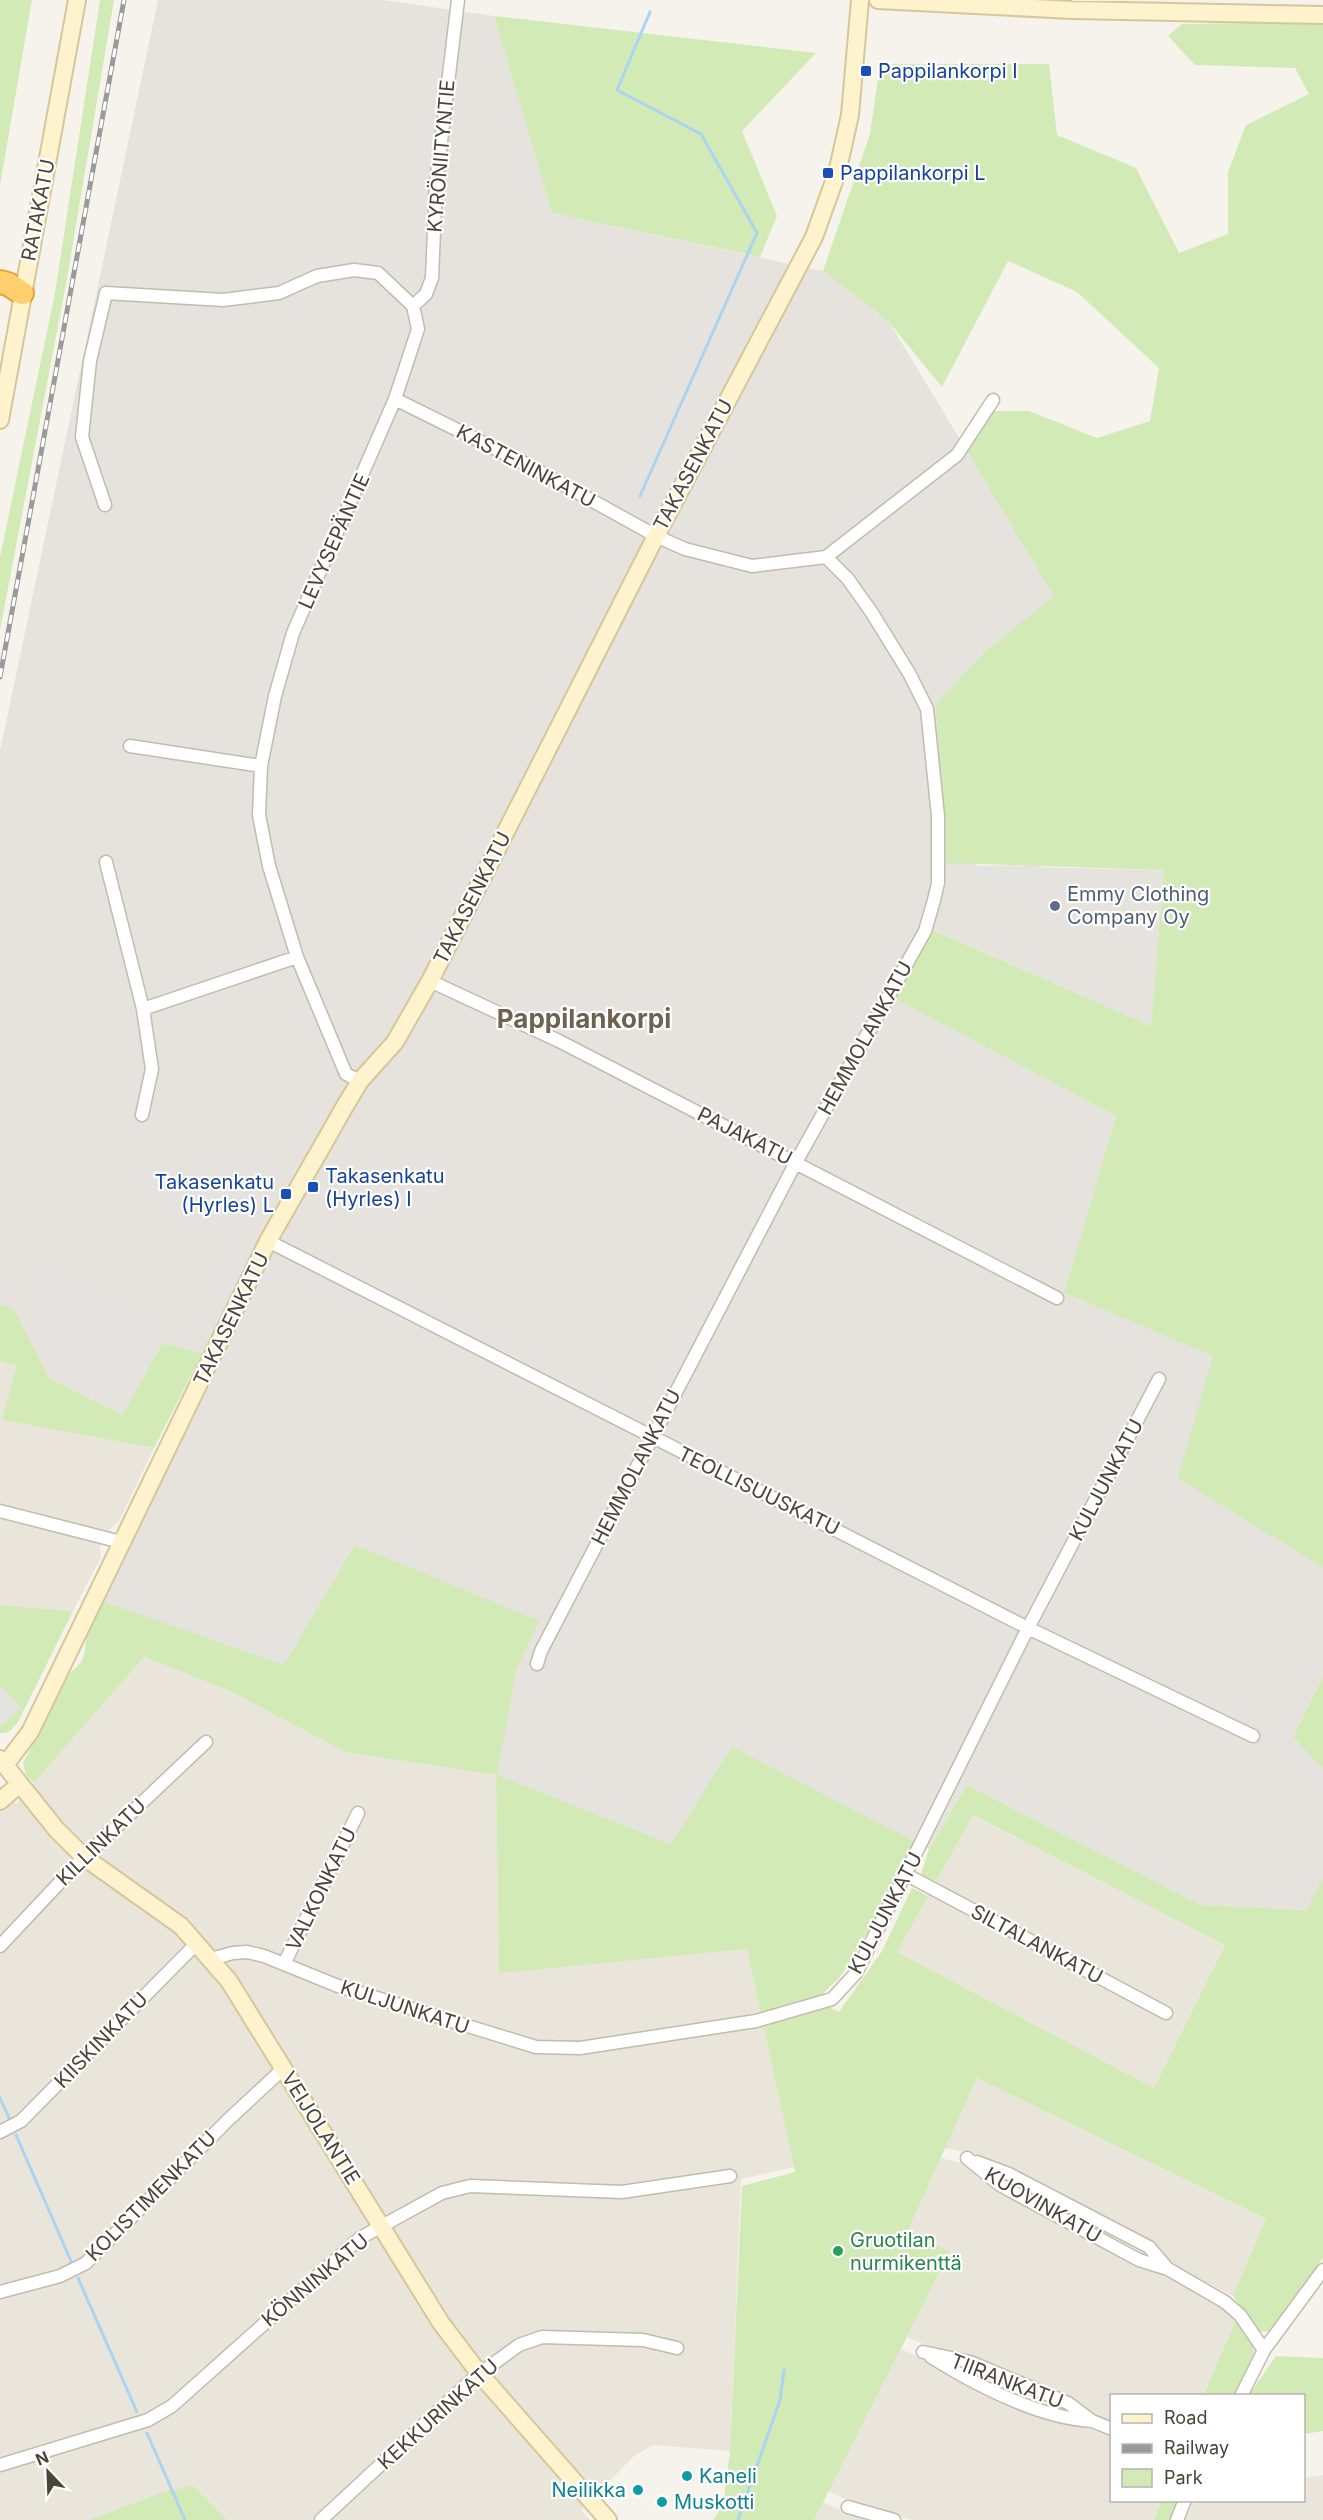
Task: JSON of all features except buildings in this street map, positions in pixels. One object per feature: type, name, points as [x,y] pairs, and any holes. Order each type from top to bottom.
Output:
[{"type":"highway","points":[[0,282],[8,284],[11,295]]},
{"type":"street","name":"RATAKATU","points":[[0,420],[11,295],[77,0]]},
{"type":"street","name":"KYRÖNIITYNTIE","points":[[413,306],[426,294],[432,278],[436,183],[458,0]]},
{"type":"street","name":"TAKASENKATU","points":[[2,1762],[30,1732],[268,1241],[360,1082],[395,1042],[430,981],[656,536],[814,237],[837,173],[850,114],[860,0]]},
{"type":"street","points":[[878,0],[1027,8],[1323,15]]},
{"type":"street","points":[[105,505],[82,437],[90,361],[106,293],[223,300],[279,293],[317,276],[354,270],[378,273],[413,306]]},
{"type":"street","name":"LEVYSEPÄNTIE","points":[[360,1082],[346,1074],[297,957],[269,866],[259,815],[261,766],[275,696],[293,633],[395,399],[418,329],[413,306]]},
{"type":"street","name":"KASTENINKATU","points":[[395,399],[526,464],[656,536]]},
{"type":"street","points":[[656,536],[712,558],[752,566],[826,557],[957,455],[993,400]]},
{"type":"street","name":"HEMMOLANKATU","points":[[537,1664],[541,1651],[651,1437],[796,1162],[925,931],[938,883],[938,816],[927,709],[909,673],[872,614],[848,579],[826,557]]},
{"type":"street","points":[[130,747],[261,766]]},
{"type":"street","points":[[106,862],[143,1009],[152,1069],[142,1115]]},
{"type":"street","points":[[143,1009],[297,957]]},
{"type":"street","name":"PAJAKATU","points":[[430,981],[559,1041],[1057,1298]]},
{"type":"street","name":"TEOLLISUUSKATU","points":[[268,1241],[651,1437],[814,1517],[1028,1628],[1253,1736]]},
{"type":"street","name":"KULJUNKATU","points":[[211,1959],[247,1952],[338,1986],[527,2045],[580,2048],[756,2021],[832,1999],[856,1973],[907,1875],[1028,1628],[1159,1379]]},
{"type":"street","points":[[0,1510],[121,1542]]},
{"type":"street","name":"KILLINKATU","points":[[0,1946],[84,1857],[206,1742]]},
{"type":"street","name":"VEIJOLANTIE","points":[[2,1762],[56,1829],[84,1857],[181,1926],[229,1981],[430,2306],[480,2373],[608,2520]]},
{"type":"street","points":[[0,1801],[20,1784]]},
{"type":"street","name":"VALKONKATU","points":[[284,1964],[358,1813]]},
{"type":"street","name":"SILTALANKATU","points":[[907,1875],[1166,2013]]},
{"type":"street","name":"KIISKINKATU","points":[[0,2132],[21,2121],[198,1943]]},
{"type":"street","name":"KOLISTIMENKATU","points":[[0,2292],[60,2276],[86,2263],[228,2120],[284,2068]]},
{"type":"street","name":"KUOVINKATU","points":[[1168,2269],[1149,2247],[1009,2174],[967,2158],[1000,2185],[1139,2260],[1168,2269],[1225,2302],[1240,2315],[1264,2350]]},
{"type":"street","name":"KÖNNINKATU","points":[[0,2465],[148,2420],[172,2406],[360,2238],[457,2187],[622,2192],[730,2176]]},
{"type":"street","points":[[1242,2394],[1264,2350],[1323,2270]]},
{"type":"street","name":"KEKKURINKATU","points":[[321,2520],[480,2373],[519,2344],[542,2337],[642,2340],[677,2348]]},
{"type":"street","name":"TIIRANKATU","points":[[1092,2421],[1064,2419],[967,2380],[923,2352],[970,2362],[1068,2403],[1092,2421],[1110,2428]]},
{"type":"street","points":[[1177,2520],[1184,2502]]},
{"type":"street","points":[[874,2520],[848,2506],[894,2520]]},
{"type":"shaded area","points":[[158,0],[383,0],[494,16],[552,213],[823,271],[889,322],[1055,596],[986,651],[976,866],[1164,870],[1151,1026],[934,930],[895,999],[1116,1116],[1064,1293],[1214,1356],[1179,1478],[1323,1568],[1323,1676],[1293,1737],[1323,1769],[1323,1877],[1308,1910],[1201,1905],[967,1785],[929,1849],[732,1748],[671,1844],[496,1775],[516,1672],[539,1621],[284,1666],[102,1601],[222,1360],[163,1343],[122,1415],[49,1378],[14,1310],[0,1304],[0,751]]},
{"type":"shaded area","points":[[1041,865],[1041,880],[976,881],[976,866]]},
{"type":"shaded area","points":[[48,1269],[165,1327],[120,1406],[61,1378],[27,1310]]},
{"type":"shaded area","points":[[0,1361],[16,1365],[2,1420],[154,1448],[119,1521],[110,1529],[100,1547],[101,1557],[73,1611],[0,1605]]},
{"type":"shaded area","points":[[144,1657],[232,1692],[345,1752],[496,1775],[499,1972],[747,1949],[794,2167],[741,2179],[730,2451],[653,2445],[634,2456],[581,2510],[590,2520],[0,2520],[0,1785],[16,1804]]},
{"type":"shaded area","points":[[0,1685],[21,1708],[0,1727]]},
{"type":"shaded area","points":[[972,1815],[1225,1945],[1154,2088],[897,1952]]},
{"type":"shaded area","points":[[977,2078],[1267,2220],[1233,2296],[1173,2265],[1007,2168],[972,2153],[945,2148]]},
{"type":"shaded area","points":[[941,2158],[964,2164],[1101,2245],[1219,2303],[1236,2319],[1203,2394],[1110,2394],[1110,2424],[907,2337],[950,2253],[907,2231]]},
{"type":"shaded area","points":[[901,2349],[1053,2420],[1087,2428],[1110,2437],[1110,2502],[1161,2502],[1154,2520],[912,2520],[853,2503],[828,2491]]},
{"type":"shaded area","points":[[1323,2475],[1323,2520],[1184,2520],[1193,2502],[1305,2502],[1305,2478]]},
{"type":"shaded area","points":[[823,2502],[865,2520],[814,2520]]},
{"type":"green space","points":[[0,0],[32,0],[0,185]]},
{"type":"green space","points":[[100,0],[114,0],[66,284],[0,630],[0,557],[55,293]]},
{"type":"green space","points":[[494,16],[816,53],[742,131],[777,216],[760,257],[552,213]]},
{"type":"green space","points":[[1323,22],[1323,1568],[1178,1478],[1213,1356],[1064,1293],[1116,1116],[895,999],[933,930],[1151,1026],[1164,870],[946,863],[936,704],[986,651],[1054,596],[967,451],[994,411],[1029,411],[1097,438],[1150,421],[1159,368],[1077,292],[1008,261],[942,387],[889,322],[823,271],[870,134],[880,64],[1049,64],[1057,135],[1136,168],[1179,253],[1228,234],[1228,172],[1246,125],[1309,94],[1295,68],[1195,65],[1168,36],[1182,24]]},
{"type":"green space","points":[[0,1304],[14,1309],[49,1378],[122,1415],[163,1343],[202,1354],[154,1448],[2,1420],[16,1366],[0,1361]]},
{"type":"green space","points":[[355,1545],[539,1621],[516,1672],[497,1775],[671,1844],[732,1747],[914,1841],[862,1942],[842,1974],[819,2002],[839,2012],[882,1951],[912,1888],[928,1896],[897,1952],[1154,2088],[1225,1945],[973,1815],[936,1881],[921,1875],[929,1849],[967,1785],[1201,1905],[1307,1910],[1323,1877],[1323,2258],[1269,2331],[1260,2332],[1233,2296],[1266,2219],[977,2078],[908,2230],[950,2252],[814,2520],[713,2520],[723,2505],[730,2451],[742,2186],[795,2172],[747,1949],[499,1973],[496,1775],[345,1752],[232,1692],[144,1657],[34,1783],[26,1775],[23,1763],[70,1673],[82,1660],[89,1627],[102,1601],[284,1665]]},
{"type":"green space","points":[[0,1605],[73,1611],[18,1722],[6,1733],[0,1733]]},
{"type":"green space","points":[[1323,1676],[1323,1769],[1293,1737]]},
{"type":"green space","points":[[1236,2319],[1251,2342],[1253,2357],[1251,2364],[1235,2394],[1204,2394]]},
{"type":"green space","points":[[1276,2356],[1323,2358],[1323,2431],[1305,2434],[1305,2394],[1250,2394]]},
{"type":"green space","points":[[193,2486],[227,2520],[89,2520],[164,2492]]},
{"type":"green space","points":[[1161,2502],[1178,2502],[1170,2520],[1154,2520]]},
{"type":"waterway","points":[[640,496],[757,233],[701,134],[617,90],[650,12]]},
{"type":"waterway","points":[[0,2098],[9,2118]]},
{"type":"waterway","points":[[16,2135],[71,2261]]},
{"type":"waterway","points":[[78,2278],[137,2412]]},
{"type":"waterway","points":[[738,2520],[780,2400],[784,2370]]},
{"type":"waterway","points":[[147,2433],[185,2520]]},
{"type":"railway","points":[[0,677],[124,0]]},
{"type":"place","name":"Pappilankorpi I","points":[[866,71]]},
{"type":"place","name":"Pappilankorpi L","points":[[828,173]]},
{"type":"place","name":"Emmy Clothing Company Oy","points":[[1055,906]]},
{"type":"place","name":"Takasenkatu (Hyrles) I","points":[[313,1187]]},
{"type":"place","name":"Takasenkatu (Hyrles) L","points":[[286,1194]]},
{"type":"place","name":"Gruotilan nurmikenttä","points":[[838,2251]]},
{"type":"place","name":"Kaneli","points":[[687,2476]]},
{"type":"place","name":"Neilikka","points":[[638,2490]]},
{"type":"place","name":"Muskotti","points":[[662,2502]]},
{"type":"district","name":"Pappilankorpi","points":[[584,1018]]}]
